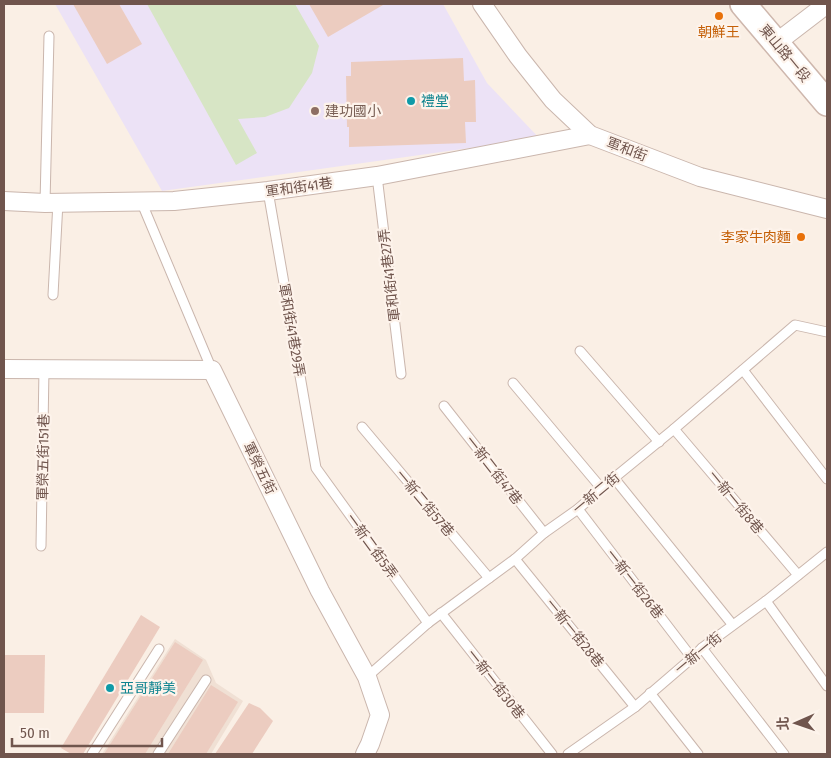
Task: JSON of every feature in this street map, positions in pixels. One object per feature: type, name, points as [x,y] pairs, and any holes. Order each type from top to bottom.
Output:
[{"type":"main road","name":"東山路一段","points":[[743,4],[827,103]]},
{"type":"street","name":"軍和街","points":[[482,4],[518,56],[553,100],[590,135],[700,177],[827,209]]},
{"type":"street","points":[[776,43],[827,4]]},
{"type":"street","name":"軍和街41巷","points":[[4,201],[52,203],[174,201],[268,191],[377,176],[590,135]]},
{"type":"street","points":[[4,369],[212,370]]},
{"type":"street","name":"軍榮五街","points":[[212,370],[320,591],[367,677],[380,715],[365,754]]},
{"type":"lane","points":[[48,36],[53,295]]},
{"type":"lane","name":"軍和街41巷27弄","points":[[377,176],[401,374]]},
{"type":"lane","name":"軍和街41巷29弄","points":[[268,191],[316,468]]},
{"type":"lane","points":[[141,201],[212,370]]},
{"type":"lane","name":"一新二街","points":[[367,677],[428,623],[515,559],[544,533],[578,510],[795,325],[827,332]]},
{"type":"lane","points":[[580,350],[659,442]]},
{"type":"lane","name":"軍榮五街151巷","points":[[41,546],[44,369]]},
{"type":"lane","points":[[743,370],[827,479]]},
{"type":"lane","points":[[513,383],[602,489]]},
{"type":"lane","name":"一新二街47巷","points":[[444,406],[544,533]]},
{"type":"lane","name":"一新二街57巷","points":[[362,427],[489,578]]},
{"type":"lane","name":"一新一街8巷","points":[[674,429],[798,575]]},
{"type":"lane","name":"一新二街5弄","points":[[316,468],[428,623]]},
{"type":"lane","points":[[614,478],[732,624]]},
{"type":"lane","name":"一新一街26巷","points":[[578,510],[692,658]]},
{"type":"lane","name":"一新一街","points":[[568,754],[635,707],[702,648],[732,624],[766,601],[827,552]]},
{"type":"lane","name":"一新一街28巷","points":[[515,559],[635,707]]},
{"type":"lane","points":[[766,601],[827,686]]},
{"type":"lane","name":"一新一街30巷","points":[[441,613],[552,754]]},
{"type":"lane","points":[[702,648],[784,754]]},
{"type":"lane","points":[[92,754],[159,649]]},
{"type":"lane","points":[[158,754],[206,680]]},
{"type":"lane","points":[[650,693],[698,754]]},
{"type":"shaded area","name":"建功國小","points":[[55,4],[443,4],[487,83],[541,140],[470,148],[162,191]]},
{"type":"shaded area","points":[[175,639],[206,660],[216,683],[243,701],[211,754],[102,754]]},
{"type":"green space","points":[[147,4],[295,4],[319,46],[312,73],[289,108],[265,117],[238,119],[257,153],[236,165]]},
{"type":"building","points":[[73,4],[119,4],[142,44],[107,64]]},
{"type":"building","points":[[309,4],[382,4],[383,5],[328,37]]},
{"type":"building","name":"禮堂","points":[[463,58],[464,81],[475,80],[476,122],[465,122],[466,143],[349,147],[346,76],[351,76],[351,62]]},
{"type":"building","name":"亞哥靜美","points":[[141,615],[160,627],[83,754],[71,754],[61,748]]},
{"type":"building","points":[[175,642],[203,660],[145,754],[104,754]]},
{"type":"building","points":[[4,655],[45,655],[44,713],[4,713]]},
{"type":"building","points":[[211,685],[238,702],[206,754],[168,754]]},
{"type":"building","points":[[249,703],[260,708],[273,721],[252,754],[215,754]]},
{"type":"place","name":"朝鮮王","points":[[719,16]]},
{"type":"place","name":"禮堂","points":[[411,101]]},
{"type":"place","name":"建功國小","points":[[315,111]]},
{"type":"place","name":"李家牛肉麵","points":[[801,237]]},
{"type":"place","name":"亞哥靜美","points":[[110,688]]}]
